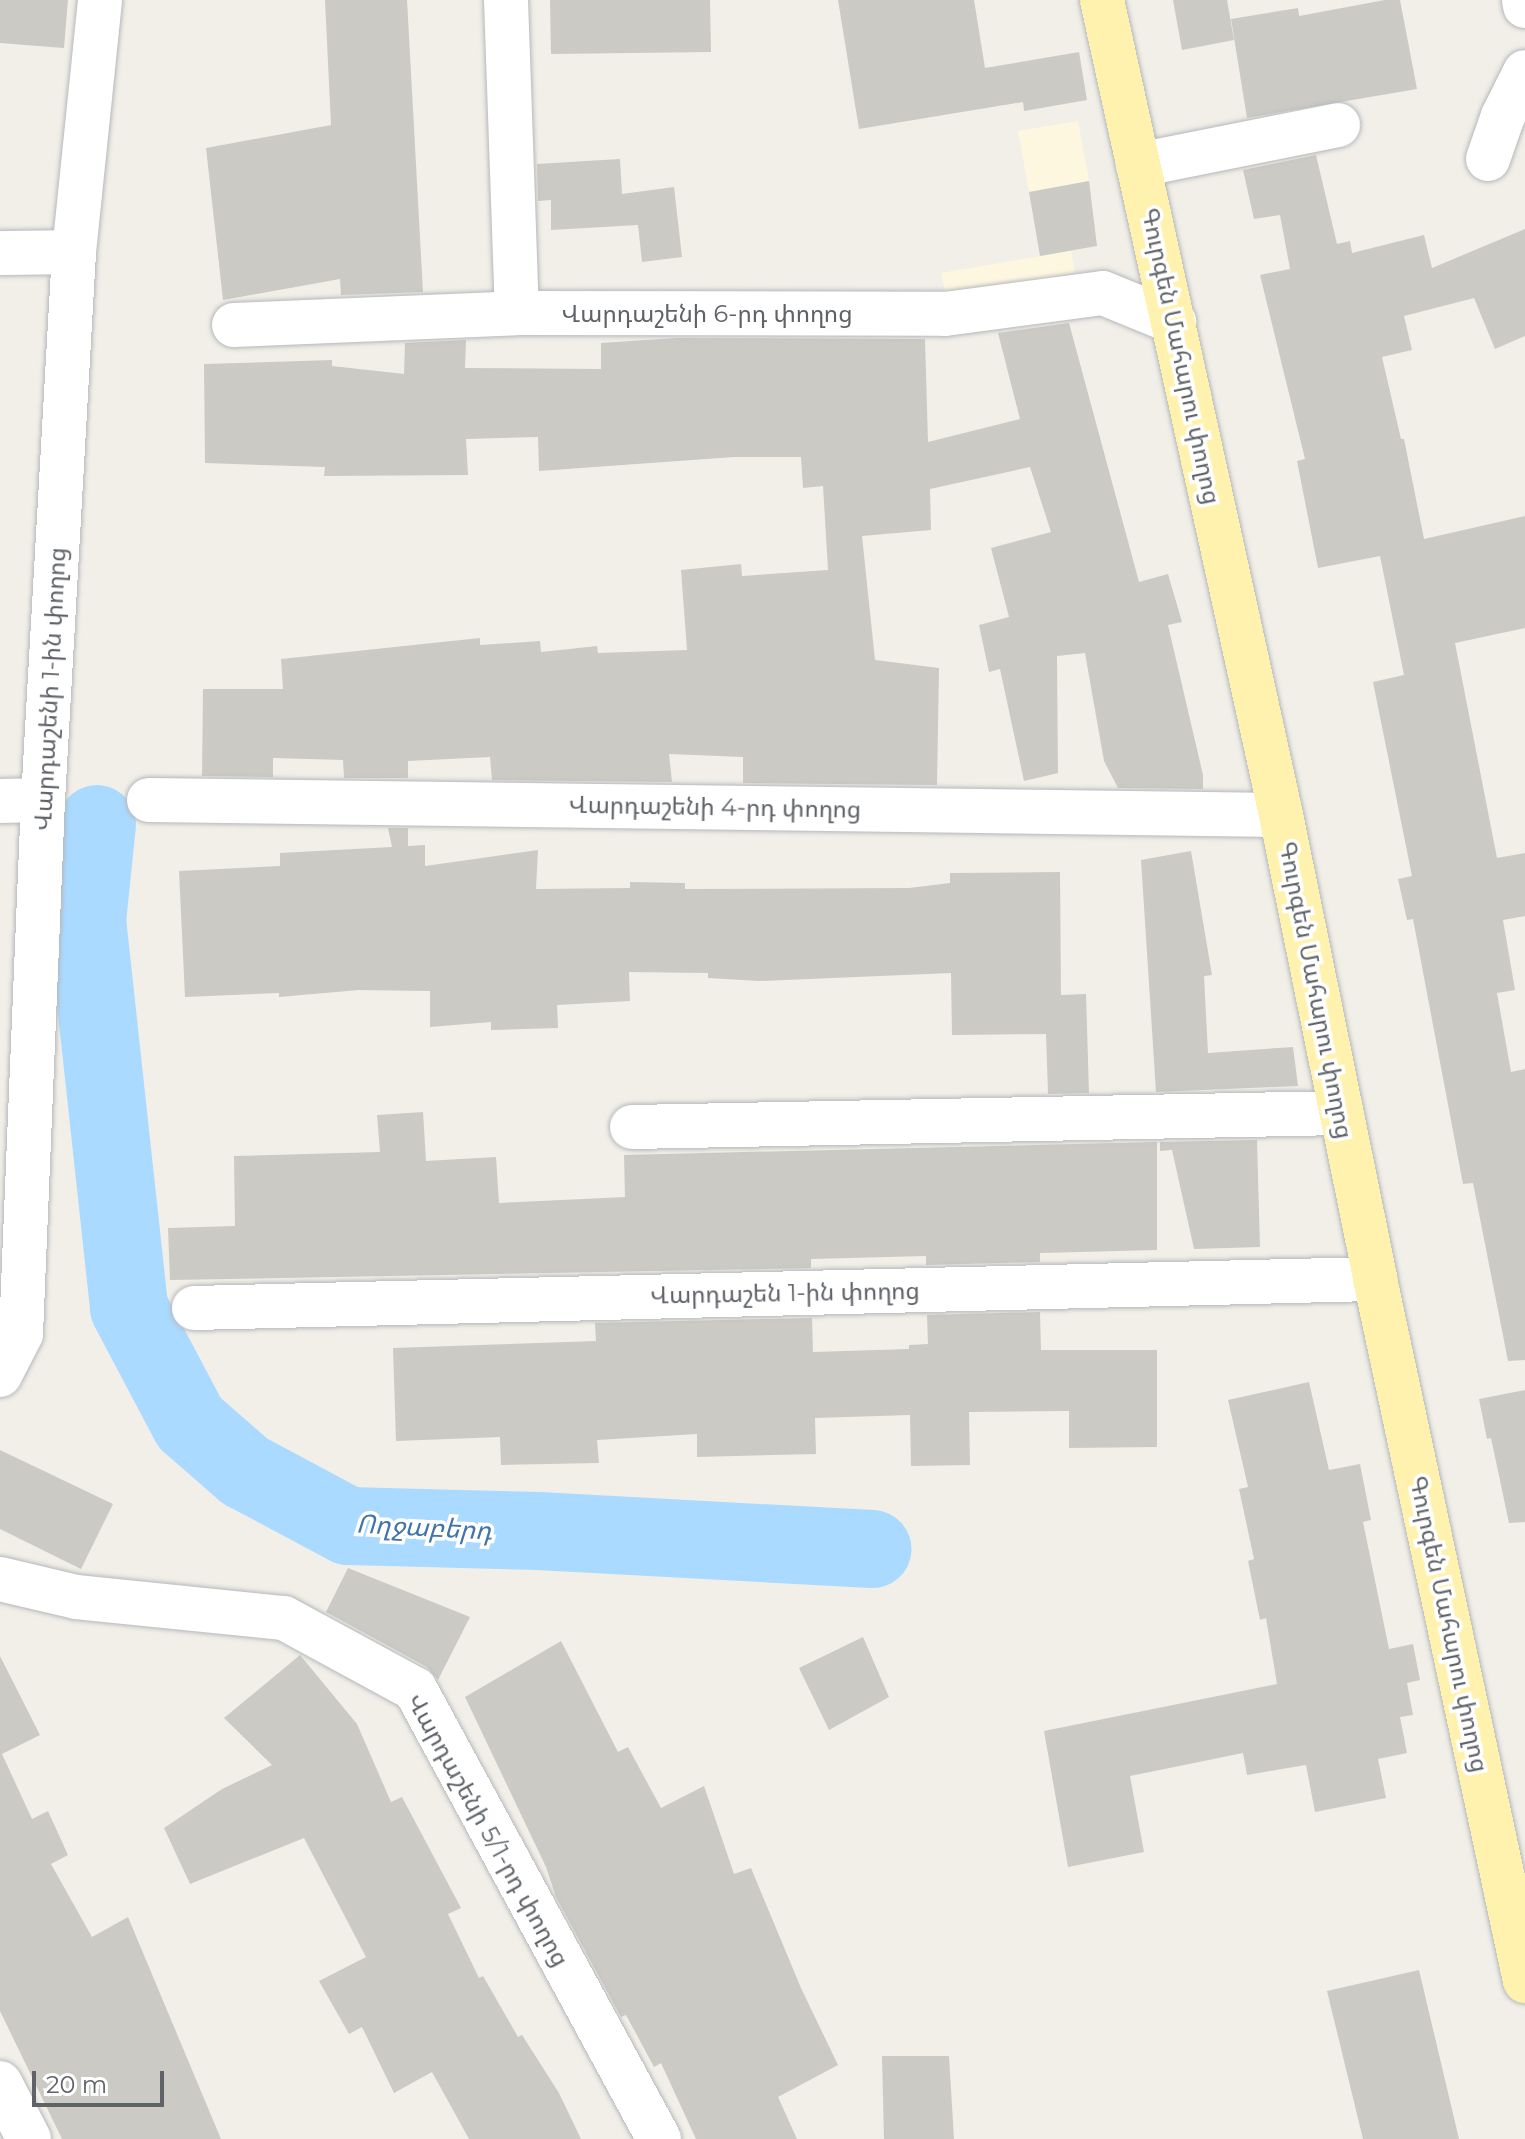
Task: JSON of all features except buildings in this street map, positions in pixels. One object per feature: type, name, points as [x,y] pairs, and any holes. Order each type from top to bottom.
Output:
[{"type":"main road","name":"Գուրգեն Մահարու փողոց","points":[[1102,0],[1281,815],[1375,1279],[1525,1981]]},
{"type":"street","name":"Վարդաշենի 1-ին փողոց","points":[[0,1375],[21,1334],[43,800],[74,252],[100,0]]},
{"type":"street","points":[[506,0],[517,313]]},
{"type":"street","points":[[1488,159],[1503,116],[1525,72]]},
{"type":"street","points":[[1138,165],[1338,125]]},
{"type":"street","points":[[0,253],[74,252]]},
{"type":"street","name":"Վարդաշենի 6-րդ փողոց","points":[[234,325],[517,313],[945,314],[1103,293],[1174,322]]},
{"type":"street","points":[[0,801],[43,800]]},
{"type":"street","name":"Վարդաշենի 4-րդ փողոց","points":[[149,800],[1281,815]]},
{"type":"street","points":[[632,1127],[1341,1113]]},
{"type":"street","name":"Վարդաշեն 1-ին փողոց","points":[[194,1308],[1375,1279]]},
{"type":"street","name":"Վարդաշենի 5/1-րդ փողոց","points":[[0,1579],[76,1597],[284,1618],[415,1689],[659,2139]]},
{"type":"street","points":[[0,2083],[29,2139]]},
{"type":"shaded area","points":[[1078,121],[1089,181],[1029,192],[1018,131]]},
{"type":"shaded area","points":[[1071,251],[1075,273],[946,296],[941,273]]},
{"type":"waterway","name":"Ողջաբերդ","points":[[97,824],[87,920],[129,1308],[190,1423],[245,1471],[348,1526],[539,1531],[873,1549]]}]
